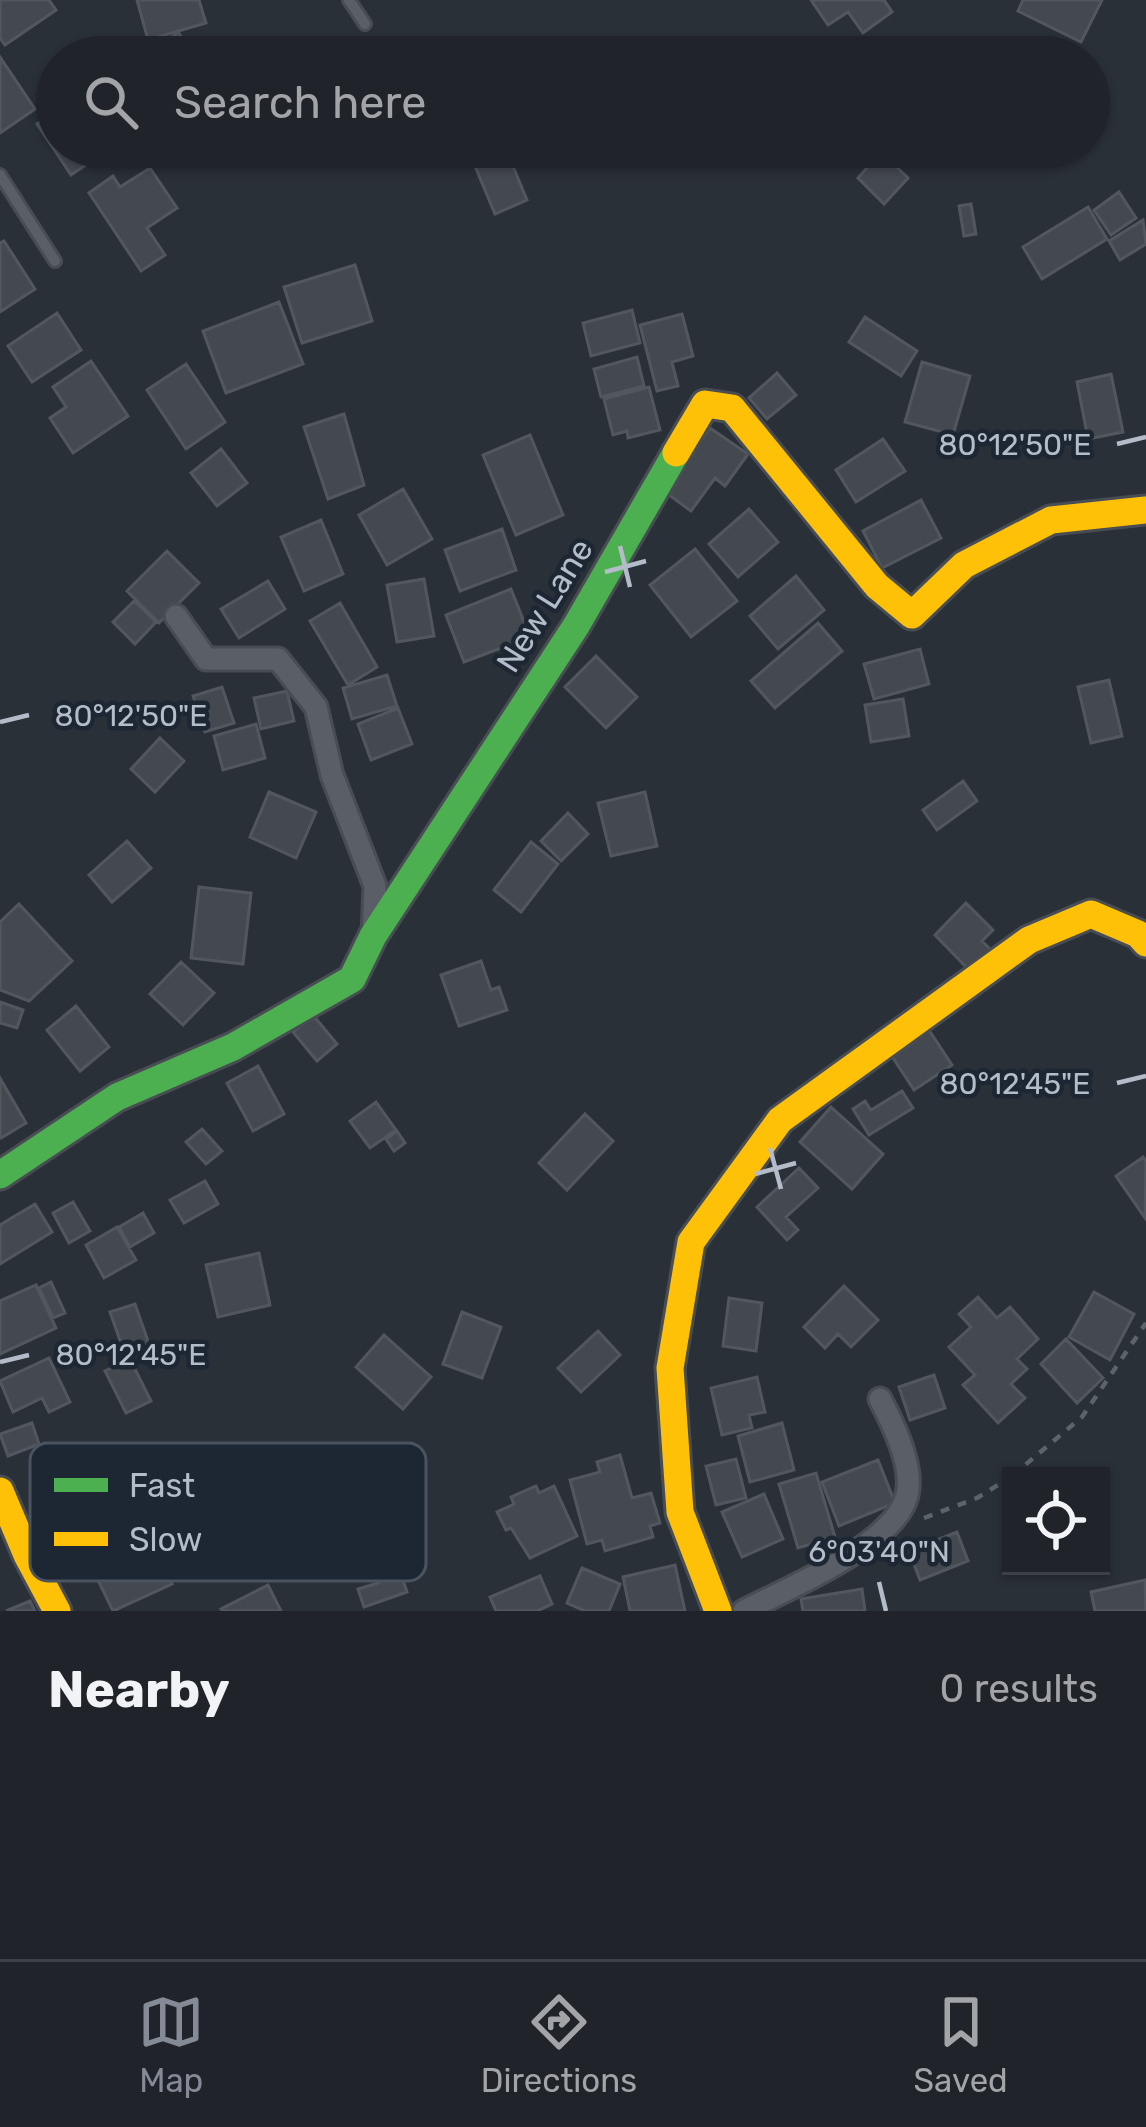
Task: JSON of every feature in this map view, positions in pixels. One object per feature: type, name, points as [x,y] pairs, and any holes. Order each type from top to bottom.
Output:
[{"type":"street","name":"New Lane","points":[[0,1175],[117,1097],[233,1047],[352,980],[373,936],[575,626],[705,404],[732,408],[877,586],[912,615],[964,565],[1051,520],[1146,510]]},
{"type":"street","points":[[176,616],[206,658],[278,659],[316,707],[332,775],[375,886],[373,936]]},
{"type":"street","points":[[718,1611],[680,1512],[670,1368],[691,1242],[780,1120],[1029,940],[1090,914],[1138,934],[1146,944]]},
{"type":"street","points":[[744,1611],[885,1532],[908,1495],[901,1439],[880,1399]]},
{"type":"street","points":[[0,1491],[30,1561]]},
{"type":"street","points":[[41,1581],[57,1611]]},
{"type":"lane","points":[[349,0],[365,24]]},
{"type":"lane","points":[[0,175],[56,261]]},
{"type":"path","points":[[1023,1467],[1082,1417],[1146,1323]]},
{"type":"path","points":[[885,1532],[977,1498],[1002,1482]]},
{"type":"building","points":[[0,0],[49,0],[56,10],[5,45],[0,38]]},
{"type":"building","points":[[137,0],[199,0],[206,23],[147,36]]},
{"type":"building","points":[[811,0],[884,0],[892,12],[863,33],[848,12],[828,25]]},
{"type":"building","points":[[1023,0],[1102,0],[1084,36],[1069,36],[1018,11]]},
{"type":"building","points":[[0,57],[35,109],[0,133]]},
{"type":"building","points":[[150,168],[177,208],[147,228],[165,255],[141,271],[89,193],[113,176],[120,187]]},
{"type":"building","points":[[476,168],[514,168],[527,200],[495,214]]},
{"type":"building","points":[[867,168],[898,168],[908,178],[884,204],[858,178]]},
{"type":"building","points":[[1119,192],[1136,218],[1111,235],[1094,210]]},
{"type":"building","points":[[971,204],[976,234],[964,236],[959,206]]},
{"type":"building","points":[[1088,207],[1107,239],[1042,279],[1023,247]]},
{"type":"building","points":[[1143,220],[1146,244],[1120,260],[1109,241]]},
{"type":"building","points":[[4,241],[35,289],[0,312],[0,243]]},
{"type":"building","points":[[355,265],[372,321],[302,343],[284,287]]},
{"type":"building","points":[[279,302],[303,364],[226,393],[203,331]]},
{"type":"building","points":[[632,310],[640,343],[591,356],[583,323]]},
{"type":"building","points":[[57,313],[81,350],[32,382],[8,346]]},
{"type":"building","points":[[682,314],[693,356],[672,362],[678,386],[657,391],[640,325]]},
{"type":"building","points":[[865,317],[917,351],[901,376],[849,342]]},
{"type":"building","points":[[637,357],[644,386],[601,397],[594,369]]},
{"type":"building","points":[[91,361],[128,416],[73,453],[50,418],[66,407],[53,387]]},
{"type":"building","points":[[922,362],[970,376],[953,435],[905,422]]},
{"type":"building","points":[[186,364],[225,422],[186,449],[147,390]]},
{"type":"building","points":[[777,373],[796,395],[767,419],[749,398]]},
{"type":"building","points":[[1111,374],[1123,432],[1088,439],[1077,382]]},
{"type":"building","points":[[649,387],[660,430],[628,438],[627,431],[613,435],[604,399]]},
{"type":"building","points":[[344,414],[364,485],[328,499],[304,427]]},
{"type":"building","points":[[710,428],[748,454],[725,486],[715,478],[691,511],[665,492]]},
{"type":"building","points":[[530,435],[563,515],[516,535],[483,455]]},
{"type":"building","points":[[883,439],[905,471],[856,502],[836,470]]},
{"type":"building","points":[[221,449],[247,483],[217,506],[191,473]]},
{"type":"building","points":[[403,489],[432,539],[387,565],[359,515]]},
{"type":"building","points":[[921,500],[941,538],[882,568],[863,531]]},
{"type":"building","points":[[749,509],[778,542],[738,577],[709,544]]},
{"type":"building","points":[[321,520],[343,574],[304,591],[281,537]]},
{"type":"building","points":[[502,529],[516,570],[460,591],[445,550]]},
{"type":"building","points":[[695,549],[737,601],[691,637],[650,585]]},
{"type":"building","points":[[167,551],[199,583],[159,623],[127,591]]},
{"type":"building","points":[[796,576],[824,610],[778,649],[750,616]]},
{"type":"building","points":[[424,579],[434,636],[397,642],[387,585]]},
{"type":"building","points":[[268,581],[285,609],[239,638],[221,609]]},
{"type":"building","points":[[511,589],[530,637],[464,662],[446,615]]},
{"type":"building","points":[[134,601],[156,622],[135,644],[113,622]]},
{"type":"building","points":[[340,603],[377,667],[348,685],[310,621]]},
{"type":"building","points":[[818,623],[842,651],[775,708],[751,681]]},
{"type":"building","points":[[920,649],[929,684],[874,699],[864,664]]},
{"type":"building","points":[[596,656],[637,697],[606,728],[565,687]]},
{"type":"building","points":[[387,675],[397,706],[352,719],[343,688]]},
{"type":"building","points":[[1109,680],[1122,736],[1091,743],[1078,687]]},
{"type":"building","points":[[222,687],[234,723],[205,732],[193,696]]},
{"type":"building","points":[[287,691],[294,721],[261,729],[254,698]]},
{"type":"building","points":[[903,699],[909,736],[871,742],[865,705]]},
{"type":"building","points":[[398,708],[412,744],[371,760],[358,724]]},
{"type":"building","points":[[256,724],[265,758],[223,770],[214,736]]},
{"type":"building","points":[[160,738],[184,761],[155,792],[131,769]]},
{"type":"building","points":[[963,781],[977,801],[937,830],[923,810]]},
{"type":"building","points":[[269,792],[316,812],[296,858],[250,837]]},
{"type":"building","points":[[645,792],[657,846],[611,856],[598,803]]},
{"type":"building","points":[[568,813],[588,834],[561,861],[541,841]]},
{"type":"building","points":[[127,841],[151,868],[112,902],[89,875]]},
{"type":"building","points":[[531,842],[558,864],[521,912],[494,890]]},
{"type":"building","points":[[199,887],[251,893],[243,964],[191,958]]},
{"type":"building","points":[[966,903],[993,930],[982,941],[994,953],[973,974],[935,935]]},
{"type":"building","points":[[19,904],[72,961],[29,1001],[0,990],[0,922]]},
{"type":"building","points":[[481,961],[491,990],[499,987],[507,1010],[459,1026],[441,975]]},
{"type":"building","points":[[181,962],[214,993],[183,1025],[150,994]]},
{"type":"building","points":[[0,1002],[23,1010],[17,1028],[0,1023]]},
{"type":"building","points":[[76,1006],[109,1047],[80,1071],[47,1030]]},
{"type":"building","points":[[313,1015],[337,1044],[317,1061],[293,1032]]},
{"type":"building","points":[[929,1030],[952,1065],[914,1090],[891,1055]]},
{"type":"building","points":[[258,1066],[284,1114],[253,1131],[227,1083]]},
{"type":"building","points":[[0,1078],[26,1123],[1,1138],[0,1137]]},
{"type":"building","points":[[902,1091],[913,1108],[869,1135],[853,1109],[865,1101],[871,1110]]},
{"type":"building","points":[[376,1102],[396,1130],[370,1148],[350,1121]]},
{"type":"building","points":[[831,1107],[883,1154],[852,1189],[800,1142]]},
{"type":"building","points":[[585,1114],[613,1141],[567,1190],[539,1163]]},
{"type":"building","points":[[202,1129],[222,1151],[206,1164],[186,1142]]},
{"type":"building","points":[[397,1131],[405,1143],[394,1151],[386,1139]]},
{"type":"building","points":[[1143,1157],[1146,1161],[1145,1218],[1116,1176]]},
{"type":"building","points":[[799,1168],[818,1188],[786,1217],[798,1230],[787,1240],[757,1207]]},
{"type":"building","points":[[205,1181],[218,1204],[184,1223],[170,1200]]},
{"type":"building","points":[[73,1202],[90,1231],[69,1243],[53,1213]]},
{"type":"building","points":[[35,1204],[52,1232],[0,1264],[0,1225]]},
{"type":"building","points":[[143,1213],[154,1233],[130,1247],[119,1227]]},
{"type":"building","points":[[117,1227],[136,1260],[104,1278],[86,1245]]},
{"type":"building","points":[[259,1253],[270,1305],[218,1317],[206,1265]]},
{"type":"building","points":[[51,1282],[65,1313],[53,1318],[39,1288]]},
{"type":"building","points":[[36,1285],[56,1328],[0,1354],[0,1301]]},
{"type":"building","points":[[844,1286],[878,1320],[851,1347],[838,1334],[825,1348],[804,1327]]},
{"type":"building","points":[[1094,1292],[1134,1314],[1110,1360],[1069,1337]]},
{"type":"building","points":[[978,1297],[997,1318],[1010,1307],[1038,1339],[1017,1359],[1027,1369],[1011,1384],[1025,1398],[998,1423],[963,1385],[975,1375],[949,1347],[971,1327],[959,1314]]},
{"type":"building","points":[[729,1298],[762,1303],[756,1351],[723,1346]]},
{"type":"building","points":[[135,1304],[149,1344],[124,1352],[110,1312]]},
{"type":"building","points":[[462,1312],[501,1327],[482,1378],[443,1364]]},
{"type":"building","points":[[598,1331],[620,1355],[581,1392],[558,1368]]},
{"type":"building","points":[[384,1335],[431,1377],[403,1409],[356,1367]]},
{"type":"building","points":[[1066,1339],[1103,1378],[1077,1403],[1041,1364]]},
{"type":"building","points":[[49,1358],[70,1402],[49,1412],[42,1398],[13,1412],[0,1381]]},
{"type":"building","points":[[130,1359],[151,1401],[126,1413],[105,1371]]},
{"type":"building","points":[[934,1375],[945,1408],[910,1420],[899,1387]]},
{"type":"building","points":[[757,1377],[765,1412],[749,1415],[752,1428],[722,1435],[711,1388]]},
{"type":"building","points":[[32,1423],[39,1443],[8,1456],[0,1434]]},
{"type":"building","points":[[782,1423],[794,1470],[750,1482],[738,1436]]},
{"type":"building","points":[[620,1455],[632,1498],[651,1493],[660,1523],[650,1526],[653,1537],[605,1551],[602,1540],[587,1544],[570,1480],[600,1472],[597,1462]]},
{"type":"building","points":[[736,1459],[746,1498],[716,1505],[706,1466]]},
{"type":"building","points":[[878,1460],[895,1503],[839,1526],[822,1482]]},
{"type":"building","points":[[816,1473],[835,1537],[798,1548],[779,1484]]},
{"type":"building","points":[[536,1486],[539,1493],[554,1486],[577,1536],[530,1558],[497,1512],[514,1504],[511,1497]]},
{"type":"building","points":[[764,1494],[783,1539],[742,1557],[722,1512]]},
{"type":"building","points":[[957,1532],[968,1561],[920,1580],[909,1551]]},
{"type":"building","points":[[675,1565],[685,1611],[630,1611],[623,1577]]},
{"type":"building","points":[[582,1568],[620,1584],[609,1611],[585,1611],[567,1603]]},
{"type":"building","points":[[540,1576],[552,1604],[537,1611],[496,1611],[490,1597]]},
{"type":"building","points":[[1145,1580],[1146,1611],[1095,1611],[1091,1592]]},
{"type":"building","points":[[98,1581],[171,1581],[172,1584],[113,1611]]},
{"type":"building","points":[[403,1581],[407,1592],[364,1607],[358,1589]]},
{"type":"building","points":[[268,1585],[281,1611],[222,1611],[221,1609]]},
{"type":"building","points":[[862,1589],[865,1611],[803,1611],[801,1599]]},
{"type":"building","points":[[30,1601],[35,1611],[8,1610]]},
{"type":"traffic: fast","points":[[0,1175],[117,1097],[233,1047],[352,979],[373,936],[576,626],[676,453]]},
{"type":"traffic: slow","points":[[676,453],[705,404],[732,408],[877,586],[912,615],[964,565],[1051,520],[1146,510]]},
{"type":"traffic: slow","points":[[718,1611],[680,1512],[670,1368],[691,1242],[780,1120],[1029,940],[1091,914],[1138,934],[1146,943]]},
{"type":"traffic: slow","points":[[0,1491],[30,1561]]},
{"type":"traffic: slow","points":[[41,1581],[57,1611]]}]
